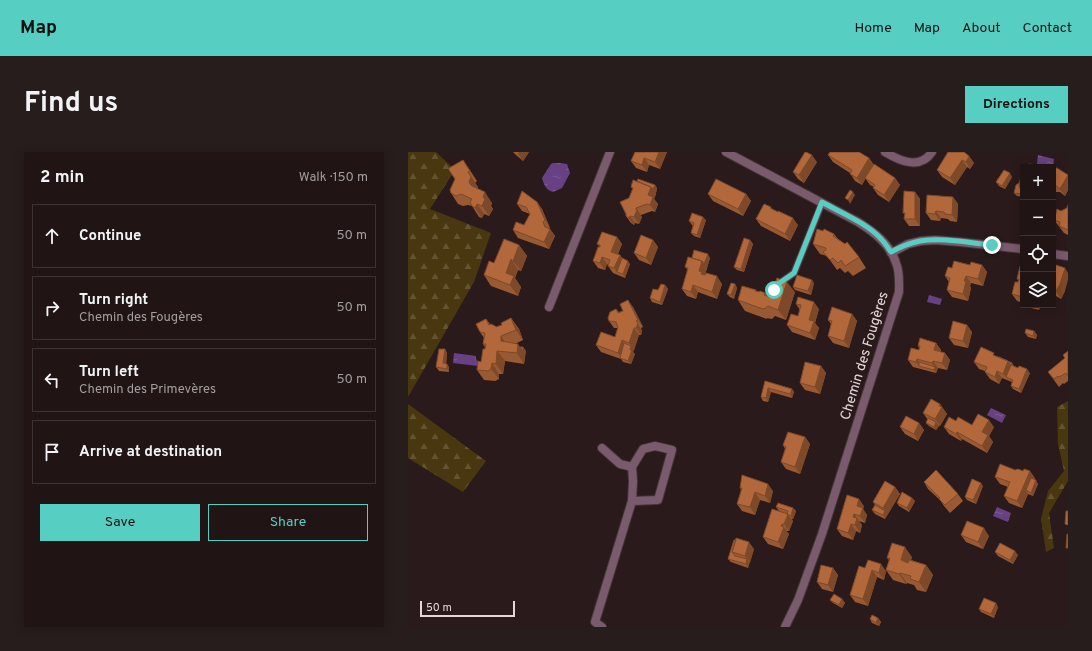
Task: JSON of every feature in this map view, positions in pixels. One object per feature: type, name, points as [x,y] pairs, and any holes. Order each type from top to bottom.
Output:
[{"type":"street","points":[[549,307],[610,152]]},
{"type":"street","name":"Chemin des Fougères","points":[[726,152],[822,202],[872,231],[882,239],[891,252],[898,269],[899,292],[822,534],[798,600],[785,627]]},
{"type":"street","points":[[885,152],[896,159],[915,163],[927,158],[932,152]]},
{"type":"street","points":[[891,252],[908,244],[935,240],[1020,249]]},
{"type":"street","points":[[1056,254],[1068,256]]},
{"type":"street","points":[[602,627],[595,622],[632,501],[632,467],[643,449],[655,446],[672,450],[658,500],[632,501]]},
{"type":"street","points":[[602,448],[620,464],[632,467]]},
{"type":"lane","points":[[774,290],[778,284],[794,273],[822,202]]},
{"type":"green space","points":[[408,152],[436,152],[455,170],[430,209],[491,233],[474,282],[408,397]]},
{"type":"green space","points":[[1068,401],[1068,481],[1049,513],[1054,548],[1046,552],[1041,519],[1048,491],[1064,471],[1058,444],[1057,407]]},
{"type":"green space","points":[[408,404],[486,461],[463,492],[408,458]]},
{"type":"water","points":[[1038,155],[1054,159],[1053,164],[1037,164]]},
{"type":"water","points":[[553,163],[567,164],[570,173],[562,188],[553,192],[546,187],[542,178]]},
{"type":"water","points":[[929,295],[942,299],[940,305],[927,302]]},
{"type":"water","points":[[454,353],[476,356],[479,363],[478,366],[453,363]]},
{"type":"water","points":[[991,408],[1006,415],[1002,423],[987,415]]},
{"type":"water","points":[[997,507],[1011,513],[1008,522],[993,516]]},
{"type":"building","points":[[635,152],[659,152],[655,162],[644,158],[642,165],[631,161]]},
{"type":"building","points":[[805,152],[812,155],[799,175],[793,172]]},
{"type":"building","points":[[830,152],[859,152],[869,158],[857,178],[850,174],[852,170],[828,155]]},
{"type":"building","points":[[948,152],[964,152],[969,156],[966,162],[962,160],[950,178],[937,170]]},
{"type":"building","points":[[463,160],[470,171],[468,172],[471,177],[469,182],[470,184],[485,192],[483,197],[485,199],[482,206],[477,204],[475,208],[470,202],[472,199],[461,194],[456,196],[451,193],[450,190],[455,179],[449,168]]},
{"type":"building","points":[[874,164],[895,178],[884,195],[873,188],[875,185],[865,178]]},
{"type":"building","points":[[1056,168],[1068,175],[1060,189],[1056,186]]},
{"type":"building","points":[[1004,170],[1010,173],[1002,186],[996,182]]},
{"type":"building","points":[[638,179],[655,185],[653,189],[637,181]]},
{"type":"building","points":[[716,179],[746,194],[738,209],[708,194]]},
{"type":"building","points":[[633,180],[651,187],[648,195],[653,197],[650,205],[647,204],[636,208],[637,210],[634,217],[630,216],[629,218],[626,216],[620,202],[629,198],[633,188],[631,187]]},
{"type":"building","points":[[1020,183],[1020,194],[1014,193],[1016,185]]},
{"type":"building","points":[[850,190],[853,192],[848,200],[845,198]]},
{"type":"building","points":[[522,191],[537,202],[545,220],[543,222],[545,227],[550,229],[544,242],[513,230],[516,222],[524,225],[530,214],[526,207],[517,204]]},
{"type":"building","points":[[904,191],[915,192],[915,219],[904,219]]},
{"type":"building","points":[[927,195],[953,197],[952,215],[936,211],[935,214],[926,213]]},
{"type":"building","points":[[764,204],[793,218],[785,234],[756,219]]},
{"type":"building","points":[[1068,205],[1068,230],[1059,226],[1060,222],[1056,221],[1057,209],[1061,211],[1067,208]]},
{"type":"building","points":[[692,213],[703,217],[697,235],[691,233],[694,223],[689,221]]},
{"type":"building","points":[[817,229],[823,231],[824,229],[834,234],[833,236],[845,244],[847,242],[859,257],[845,266],[841,260],[838,263],[833,258],[830,260],[823,252],[826,248],[813,244]]},
{"type":"building","points":[[602,232],[617,237],[611,252],[620,255],[614,268],[608,266],[610,260],[602,257],[600,263],[593,261],[598,247],[600,247],[600,245],[597,244]]},
{"type":"building","points":[[641,235],[653,240],[646,258],[634,253]]},
{"type":"building","points":[[744,238],[750,240],[741,269],[734,267]]},
{"type":"building","points":[[504,239],[519,245],[513,261],[511,259],[506,273],[514,276],[510,285],[484,275],[489,261],[494,263]]},
{"type":"building","points":[[694,250],[708,254],[704,264],[702,261],[692,258]]},
{"type":"building","points":[[688,257],[702,261],[699,271],[702,272],[701,274],[705,275],[706,273],[717,276],[712,292],[693,285],[691,292],[682,289],[688,268],[685,267]]},
{"type":"building","points":[[622,258],[628,261],[623,274],[617,272]]},
{"type":"building","points":[[954,261],[970,265],[971,262],[982,265],[978,279],[966,276],[963,294],[947,290],[950,278],[945,276],[948,267],[952,268]]},
{"type":"building","points":[[1056,265],[1065,268],[1056,291]]},
{"type":"building","points":[[1020,266],[1020,296],[1012,294],[1015,282],[1018,282],[1019,279],[1017,279]]},
{"type":"building","points":[[797,275],[812,280],[808,291],[793,287]]},
{"type":"building","points":[[777,278],[787,282],[778,310],[768,306],[764,309],[760,308],[738,300],[742,286],[756,290],[755,291],[760,291],[765,293],[764,295],[770,297]]},
{"type":"building","points":[[731,283],[735,284],[731,295],[727,294]]},
{"type":"building","points":[[661,284],[665,285],[660,302],[650,298],[653,289],[658,290]]},
{"type":"building","points":[[798,297],[814,302],[809,320],[814,321],[810,333],[787,325],[791,314],[798,316],[801,305],[796,304]]},
{"type":"building","points":[[628,300],[638,320],[636,321],[638,323],[636,328],[634,328],[629,343],[622,340],[618,353],[596,345],[601,332],[615,337],[618,327],[616,322],[609,321],[608,318],[610,312],[616,309],[618,313],[623,311],[620,304]]},
{"type":"building","points":[[832,307],[852,314],[844,341],[828,336],[832,321],[828,320]]},
{"type":"building","points":[[511,318],[516,330],[501,336],[501,341],[518,344],[517,353],[497,351],[496,364],[492,363],[491,369],[488,371],[477,370],[478,361],[481,362],[483,349],[485,349],[486,344],[483,344],[485,333],[480,332],[476,324],[486,319],[489,325],[491,324],[496,327],[502,325],[501,323]]},
{"type":"building","points":[[953,321],[967,325],[963,341],[949,338]]},
{"type":"building","points":[[1026,329],[1034,331],[1033,336],[1025,333]]},
{"type":"building","points":[[920,338],[936,343],[934,350],[945,353],[942,363],[933,361],[932,363],[917,359],[916,362],[908,360],[911,348],[919,350],[920,346],[918,346]]},
{"type":"building","points":[[624,343],[631,346],[630,350],[632,350],[628,361],[620,358]]},
{"type":"building","points":[[981,347],[994,353],[993,355],[1008,361],[1003,374],[997,371],[995,377],[985,372],[987,367],[974,362]]},
{"type":"building","points":[[439,349],[445,349],[443,363],[447,364],[447,369],[436,367]]},
{"type":"building","points":[[1068,351],[1068,376],[1066,373],[1054,379],[1048,372],[1065,358],[1063,355]]},
{"type":"building","points":[[805,362],[821,366],[815,387],[800,383]]},
{"type":"building","points":[[919,362],[935,367],[934,370],[919,366]]},
{"type":"building","points":[[1011,365],[1018,368],[1019,366],[1027,369],[1019,389],[1011,386],[1013,380],[1006,377]]},
{"type":"building","points":[[765,381],[792,389],[790,394],[768,388],[766,398],[761,397]]},
{"type":"building","points":[[931,399],[940,404],[939,406],[942,407],[935,419],[923,413]]},
{"type":"building","points":[[978,414],[989,420],[982,432],[988,435],[982,446],[957,432],[956,434],[944,427],[949,417],[956,421],[958,417],[972,425]]},
{"type":"building","points":[[906,416],[919,423],[914,434],[900,427]]},
{"type":"building","points":[[928,418],[936,422],[934,427],[926,423]]},
{"type":"building","points":[[788,432],[805,437],[795,467],[781,462],[786,447],[783,445]]},
{"type":"building","points":[[1000,464],[1015,470],[1018,469],[1023,471],[1024,469],[1030,471],[1017,501],[1004,496],[1010,482],[995,477]]},
{"type":"building","points":[[936,470],[958,494],[945,505],[924,482]]},
{"type":"building","points":[[742,475],[768,484],[765,496],[755,492],[750,507],[737,504],[742,488],[740,488]]},
{"type":"building","points":[[1031,478],[1036,480],[1031,493],[1026,490]]},
{"type":"building","points":[[972,479],[981,483],[973,500],[965,497]]},
{"type":"building","points":[[885,481],[895,487],[883,508],[873,502]]},
{"type":"building","points":[[902,492],[912,498],[907,508],[897,503]]},
{"type":"building","points":[[847,495],[859,499],[857,506],[863,508],[860,516],[854,514],[853,517],[857,518],[855,525],[851,524],[848,533],[837,529]]},
{"type":"building","points":[[778,503],[793,508],[791,516],[787,514],[788,511],[776,507]]},
{"type":"building","points":[[875,505],[885,511],[883,515],[872,510]]},
{"type":"building","points":[[772,509],[788,514],[784,524],[781,526],[784,527],[778,542],[763,537]]},
{"type":"building","points":[[1066,511],[1068,511],[1068,525],[1065,524]]},
{"type":"building","points":[[967,521],[984,528],[978,542],[961,535]]},
{"type":"building","points":[[1067,534],[1068,548],[1066,548]]},
{"type":"building","points":[[736,538],[749,542],[745,556],[732,552]]},
{"type":"building","points":[[734,540],[736,540],[732,552],[735,556],[747,559],[746,564],[728,559]]},
{"type":"building","points":[[892,543],[905,547],[901,560],[908,563],[909,560],[926,565],[919,582],[910,579],[911,576],[886,570],[890,558],[887,558]]},
{"type":"building","points":[[1000,543],[1015,551],[1010,560],[995,552]]},
{"type":"building","points":[[868,560],[881,564],[879,573],[872,570],[863,599],[850,595],[859,566],[865,568]]},
{"type":"building","points":[[821,565],[833,568],[828,585],[817,582]]},
{"type":"building","points":[[834,594],[842,599],[839,605],[830,600]]},
{"type":"building","points":[[984,598],[996,603],[991,614],[979,609]]},
{"type":"building","points":[[872,615],[878,618],[876,623],[870,619]]},
{"type":"route","points":[[774,290],[778,284],[794,273],[822,202],[872,231],[882,239],[891,252],[908,244],[935,240],[992,245]]}]
